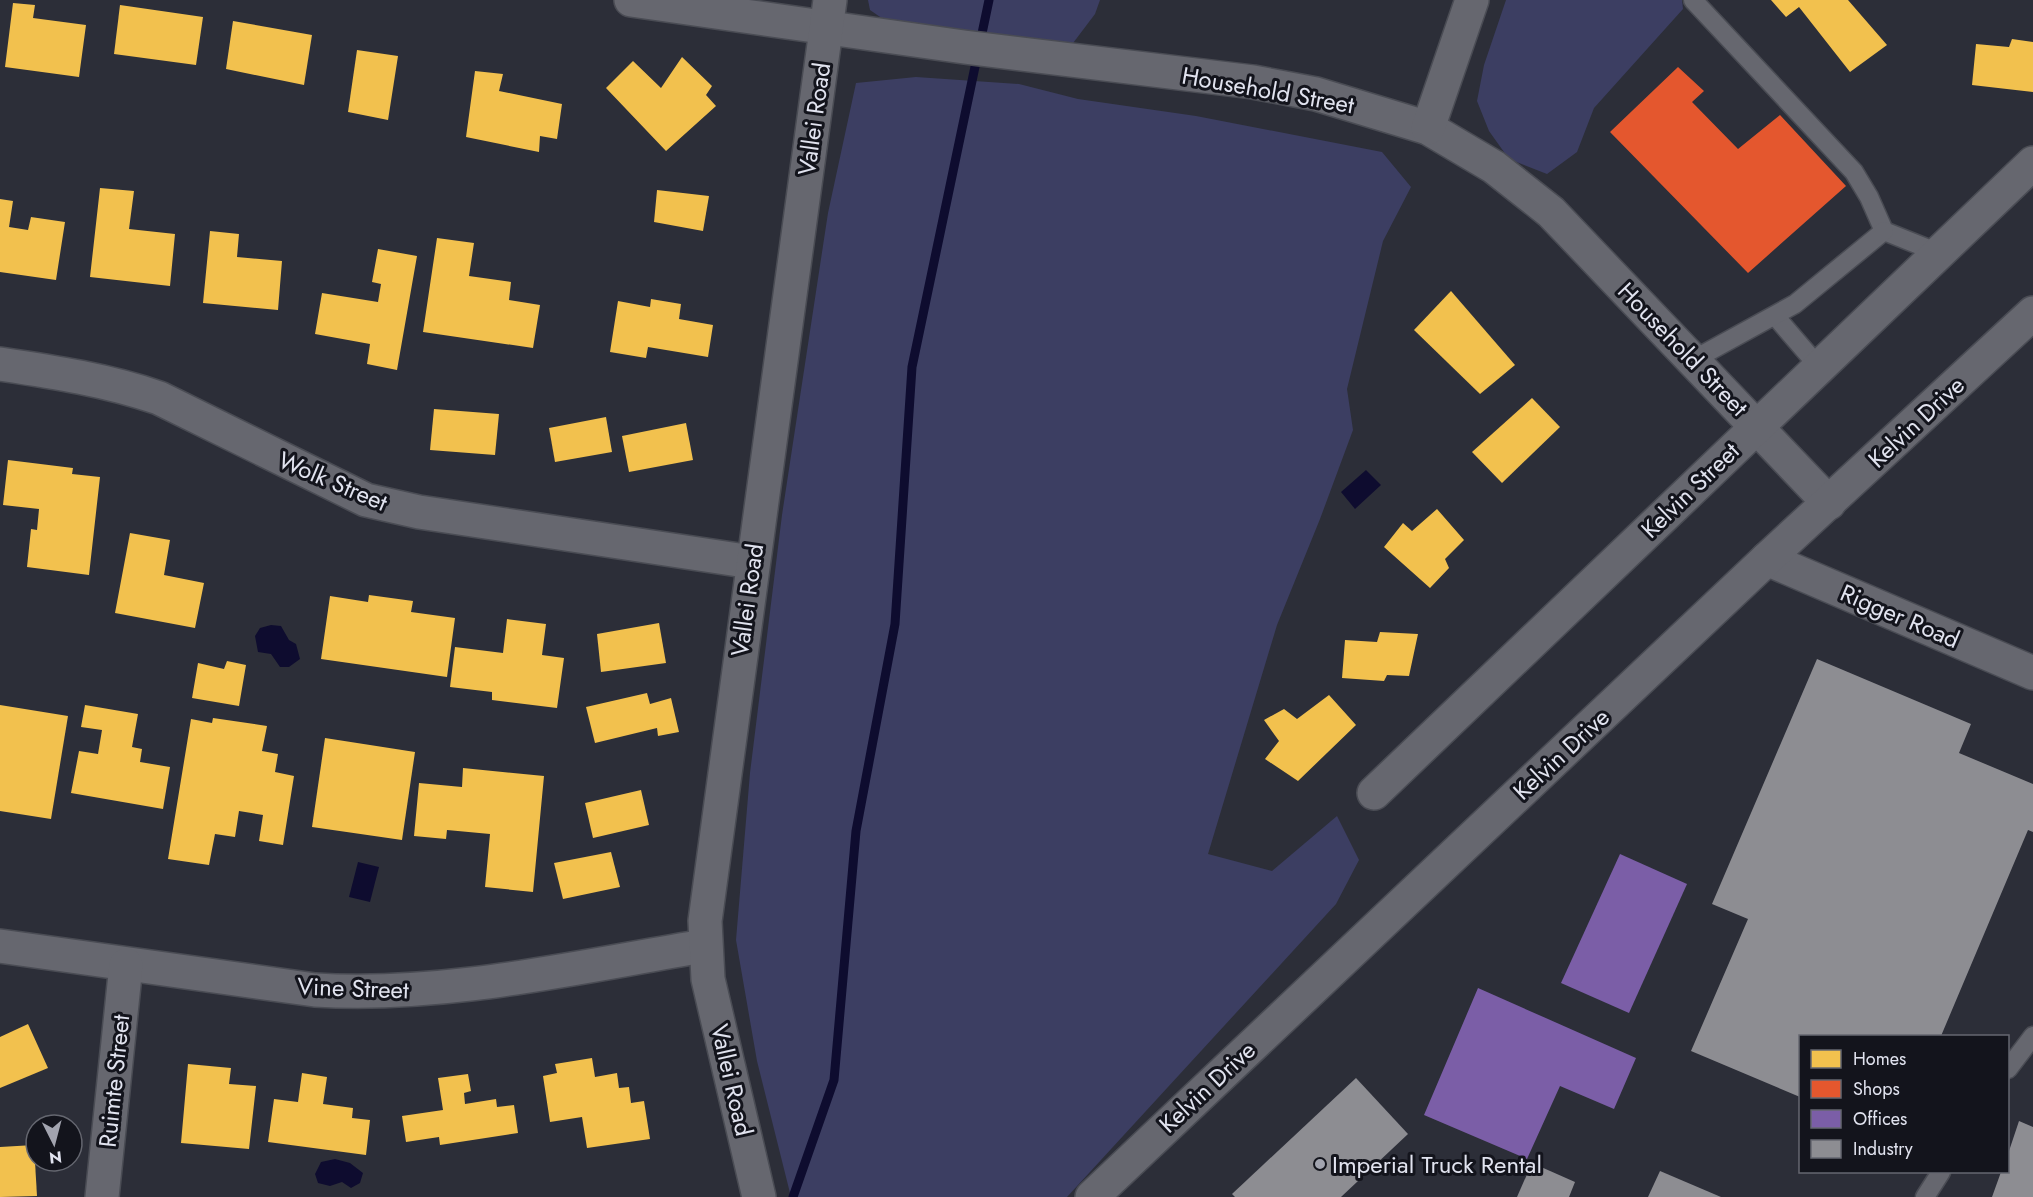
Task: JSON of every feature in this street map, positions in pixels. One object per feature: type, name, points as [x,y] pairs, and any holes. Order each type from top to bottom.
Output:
[{"type":"street","name":"Household Street","points":[[631,0],[829,14],[964,47],[1253,82],[1316,94],[1428,129],[1494,167],[1551,212],[1829,503]]},
{"type":"street","points":[[1428,129],[1472,0]]},
{"type":"street","name":"Vallei Road","points":[[759,1197],[718,1024],[704,946],[708,887],[829,14]]},
{"type":"street","name":"Kelvin Street","points":[[1374,793],[2033,163]]},
{"type":"street","name":"Kelvin Drive","points":[[1092,1197],[1767,559],[2033,314]]},
{"type":"street","name":"Wolk Street","points":[[0,364],[81,377],[130,388],[159,398],[335,486],[376,502],[419,512],[752,562]]},
{"type":"street","name":"Rigger Road","points":[[1767,559],[2033,673]]},
{"type":"street","name":"Vine Street","points":[[0,946],[315,990],[401,992],[453,987],[704,946]]},
{"type":"street","name":"Ruimte Street","points":[[102,1197],[126,965]]},
{"type":"lane","points":[[1693,0],[1854,172],[1869,196],[1884,231],[1939,253]]},
{"type":"lane","points":[[1693,360],[1776,317],[1884,231]]},
{"type":"lane","points":[[1776,317],[1819,367]]},
{"type":"lane","points":[[2009,1066],[2033,1036]]},
{"type":"lane","points":[[1925,1197],[1940,1173]]},
{"type":"shaded area","points":[[868,0],[1100,0],[1095,14],[1064,55],[899,30],[870,10]]},
{"type":"shaded area","points":[[1506,0],[1682,0],[1683,9],[1594,108],[1577,152],[1547,174],[1509,159],[1489,131],[1477,101],[1484,65]]},
{"type":"shaded area","points":[[916,77],[1019,84],[1078,99],[1196,116],[1382,152],[1411,187],[1383,241],[1347,389],[1353,430],[1277,625],[1208,854],[1272,871],[1337,816],[1359,860],[1336,904],[1067,1197],[791,1197],[757,1061],[736,940],[750,773],[782,515],[828,213],[856,83]]},
{"type":"shaded area","points":[[1366,470],[1381,485],[1355,509],[1341,492]]},
{"type":"shaded area","points":[[271,625],[281,626],[289,640],[296,644],[300,659],[289,667],[280,667],[271,654],[258,652],[255,636],[260,628]]},
{"type":"shaded area","points":[[358,862],[379,867],[370,902],[349,897]]},
{"type":"shaded area","points":[[335,1159],[350,1163],[363,1173],[360,1183],[351,1188],[342,1182],[330,1186],[318,1183],[315,1174],[321,1162]]},
{"type":"building: Homes","points":[[1771,0],[1848,0],[1887,45],[1850,72],[1799,7],[1786,17]]},
{"type":"building: Homes","points":[[13,3],[35,5],[33,18],[86,25],[79,77],[5,67]]},
{"type":"building: Homes","points":[[120,5],[203,17],[196,65],[114,54]]},
{"type":"building: Homes","points":[[233,21],[312,35],[304,85],[226,69]]},
{"type":"building: Homes","points":[[2012,39],[2033,42],[2033,92],[1972,85],[1976,44],[2009,47]]},
{"type":"building: Homes","points":[[357,50],[398,56],[388,120],[348,112]]},
{"type":"building: Homes","points":[[682,57],[712,86],[706,95],[716,106],[666,151],[606,88],[633,61],[661,88]]},
{"type":"building: Homes","points":[[475,71],[503,74],[499,91],[562,104],[557,139],[540,136],[539,152],[466,137]]},
{"type":"building: Homes","points":[[100,188],[134,191],[129,229],[175,234],[170,286],[90,277]]},
{"type":"building: Homes","points":[[657,190],[709,196],[703,231],[654,222]]},
{"type":"building: Homes","points":[[0,199],[13,201],[9,227],[28,230],[31,217],[65,222],[56,280],[0,272]]},
{"type":"building: Homes","points":[[210,231],[239,234],[237,257],[282,261],[278,310],[203,303]]},
{"type":"building: Homes","points":[[437,238],[474,243],[469,276],[511,282],[509,300],[540,305],[533,348],[423,332]]},
{"type":"building: Homes","points":[[378,249],[417,256],[397,370],[367,364],[370,344],[315,334],[322,293],[378,302],[381,284],[372,282]]},
{"type":"building: Homes","points":[[1451,291],[1515,365],[1480,394],[1414,330]]},
{"type":"building: Homes","points":[[651,299],[681,304],[679,319],[713,325],[708,357],[648,347],[646,358],[610,352],[618,301],[650,307]]},
{"type":"building: Homes","points":[[1532,398],[1560,427],[1502,483],[1472,452]]},
{"type":"building: Homes","points":[[434,409],[499,414],[495,455],[430,450]]},
{"type":"building: Homes","points":[[606,417],[612,452],[555,462],[549,428]]},
{"type":"building: Homes","points":[[686,423],[693,460],[629,472],[622,436]]},
{"type":"building: Homes","points":[[8,460],[73,468],[72,474],[100,477],[89,575],[27,567],[31,529],[37,530],[39,509],[3,505]]},
{"type":"building: Homes","points":[[1437,509],[1464,540],[1445,559],[1449,568],[1430,588],[1384,547],[1403,523],[1412,531]]},
{"type":"building: Homes","points":[[130,533],[170,540],[164,575],[204,583],[195,628],[115,613]]},
{"type":"building: Homes","points":[[369,595],[413,601],[411,612],[455,618],[447,677],[321,659],[330,596],[368,602]]},
{"type":"building: Homes","points":[[507,619],[546,624],[542,655],[564,658],[557,708],[492,700],[492,692],[450,687],[455,647],[503,653]]},
{"type":"building: Homes","points":[[659,623],[666,663],[601,672],[597,634]]},
{"type":"building: Homes","points":[[1380,632],[1418,634],[1409,676],[1387,675],[1384,681],[1342,678],[1345,640],[1377,642]]},
{"type":"building: Homes","points":[[227,661],[246,665],[239,706],[192,698],[198,663],[224,669]]},
{"type":"building: Homes","points":[[647,693],[650,704],[671,698],[679,732],[658,736],[657,728],[595,743],[586,707]]},
{"type":"building: Homes","points":[[1329,695],[1356,725],[1298,781],[1265,759],[1279,741],[1264,720],[1284,709],[1297,719]]},
{"type":"building: Homes","points":[[0,705],[68,716],[51,819],[0,811]]},
{"type":"building: Homes","points":[[85,705],[138,714],[132,747],[142,749],[140,762],[170,767],[163,809],[71,793],[79,751],[98,754],[102,730],[81,727]]},
{"type":"building: Homes","points":[[213,718],[267,726],[262,751],[278,754],[275,772],[294,776],[283,845],[259,841],[263,815],[239,811],[235,837],[215,834],[209,865],[168,859],[191,719],[212,723]]},
{"type":"building: Homes","points":[[325,738],[415,752],[402,840],[312,827]]},
{"type":"building: Homes","points":[[463,768],[544,776],[533,892],[485,887],[490,834],[447,830],[446,839],[414,836],[419,783],[462,787]]},
{"type":"building: Homes","points":[[641,790],[649,825],[593,838],[585,803]]},
{"type":"building: Homes","points":[[611,852],[620,887],[563,899],[554,863]]},
{"type":"building: Homes","points":[[28,1024],[48,1068],[0,1088],[0,1037]]},
{"type":"building: Homes","points":[[592,1058],[595,1077],[617,1073],[619,1088],[629,1087],[631,1103],[644,1101],[650,1139],[587,1148],[582,1117],[550,1122],[543,1076],[557,1073],[555,1064]]},
{"type":"building: Homes","points":[[188,1064],[231,1068],[229,1084],[256,1086],[249,1149],[181,1143]]},
{"type":"building: Homes","points":[[302,1073],[327,1077],[323,1104],[353,1108],[352,1118],[370,1120],[366,1155],[268,1142],[274,1099],[298,1102]]},
{"type":"building: Homes","points":[[468,1074],[471,1091],[464,1093],[465,1104],[496,1099],[497,1107],[514,1105],[518,1133],[440,1145],[439,1137],[406,1142],[402,1116],[443,1110],[438,1078]]},
{"type":"building: Homes","points":[[24,1146],[24,1173],[36,1173],[37,1196],[0,1197],[0,1147]]},
{"type":"building: Shops","points":[[1678,67],[1704,91],[1692,102],[1738,149],[1780,115],[1846,186],[1748,273],[1610,132]]},
{"type":"building: Offices","points":[[1620,854],[1687,884],[1629,1013],[1561,983]]},
{"type":"building: Offices","points":[[1478,988],[1636,1058],[1614,1109],[1560,1086],[1527,1159],[1424,1115]]},
{"type":"building: Industry","points":[[1817,659],[1971,724],[1959,753],[2033,784],[2033,832],[2028,830],[1941,1035],[1799,1035],[1799,1097],[1691,1051],[1748,919],[1712,904]]},
{"type":"building: Industry","name":"Imperial Truck Rental","points":[[1356,1078],[1408,1134],[1341,1197],[1235,1197],[1232,1194]]},
{"type":"building: Industry","points":[[2019,1121],[2033,1127],[2033,1197],[1992,1197],[2001,1173],[2009,1173],[2009,1151]]},
{"type":"building: Industry","points":[[1532,1163],[1575,1182],[1569,1197],[1517,1197]]},
{"type":"building: Industry","points":[[1660,1171],[1721,1197],[1648,1197]]},
{"type":"waterway","points":[[793,1197],[834,1080],[856,831],[895,624],[912,367],[989,0]]},
{"type":"place","name":"Imperial Truck Rental","points":[[1320,1164]]}]
